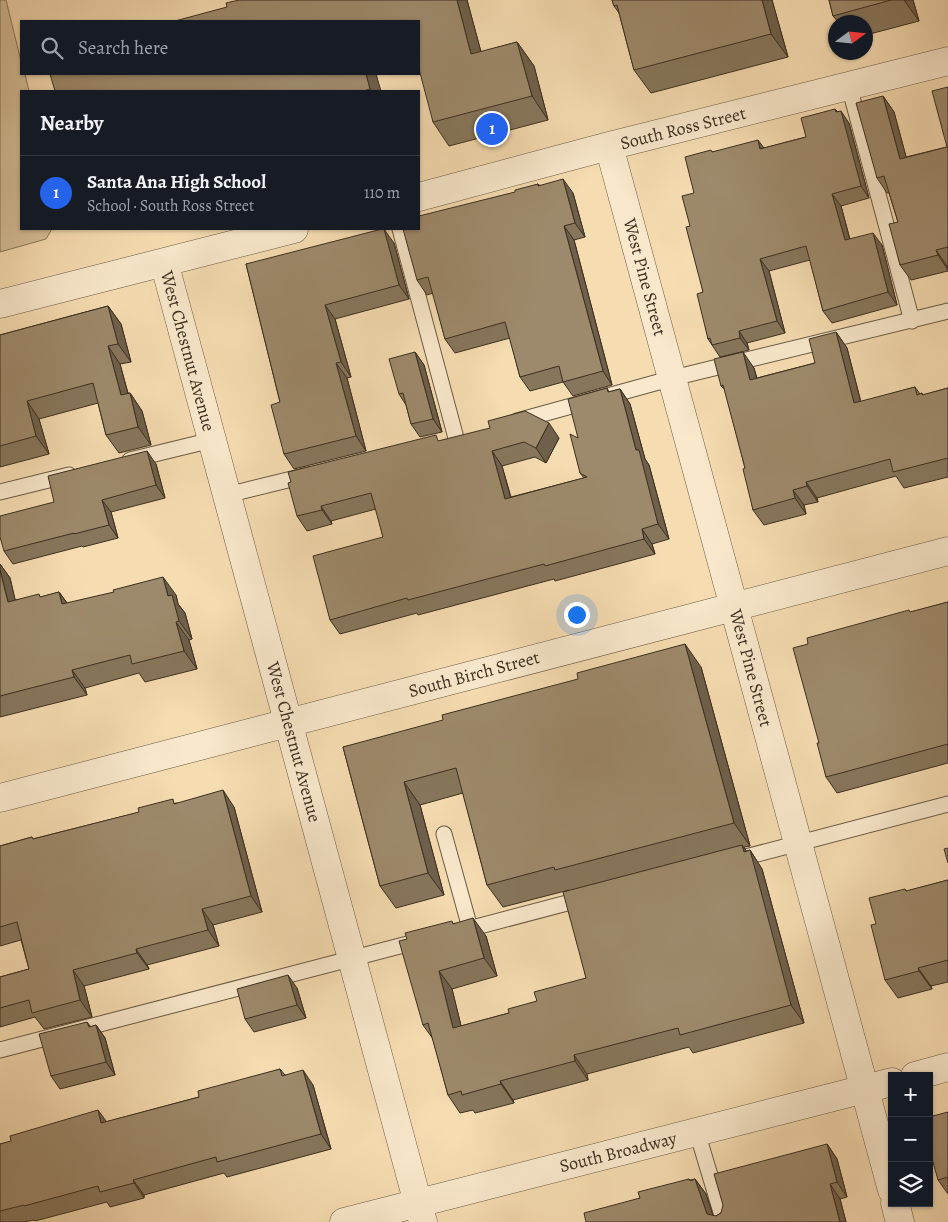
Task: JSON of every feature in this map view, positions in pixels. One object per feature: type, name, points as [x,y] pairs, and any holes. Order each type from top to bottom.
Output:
[{"type":"street","name":"South Ross Street","points":[[420,197],[609,146],[948,61]]},
{"type":"street","name":"West Pine Street","points":[[609,146],[888,1176]]},
{"type":"street","points":[[0,304],[290,230]]},
{"type":"street","name":"West Chestnut Avenue","points":[[164,262],[421,1213]]},
{"type":"street","name":"South Birch Street","points":[[0,798],[948,551]]},
{"type":"street","points":[[930,1072],[948,1067]]},
{"type":"street","name":"South Broadway","points":[[344,1222],[421,1213],[697,1132],[888,1083]]},
{"type":"street","points":[[896,1207],[900,1222]]},
{"type":"lane","points":[[850,86],[912,321]]},
{"type":"lane","points":[[400,230],[451,439],[474,433]]},
{"type":"lane","points":[[503,425],[673,378],[948,311]]},
{"type":"lane","points":[[116,464],[212,440]]},
{"type":"lane","points":[[0,492],[87,471]]},
{"type":"lane","points":[[227,495],[322,471]]},
{"type":"lane","points":[[721,863],[948,804]]},
{"type":"lane","points":[[444,834],[470,928]]},
{"type":"lane","points":[[0,1050],[595,896]]},
{"type":"lane","points":[[697,1132],[724,1222]]},
{"type":"shaded area","points":[[0,0],[6,0],[20,57],[20,75],[25,75],[29,90],[20,90],[20,230],[51,230],[46,239],[0,252]]},
{"type":"building","points":[[239,0],[457,0],[471,54],[517,42],[532,96],[433,122],[420,73],[420,20],[179,20],[227,7],[226,3]]},
{"type":"building","points":[[612,0],[762,0],[771,34],[634,70],[617,5],[614,6]]},
{"type":"building","points":[[829,0],[891,0],[837,15],[833,15]]},
{"type":"building","points":[[50,75],[366,75],[370,89],[366,90],[55,90]]},
{"type":"building","points":[[948,87],[948,247],[936,250],[938,255],[900,265],[889,224],[898,222],[884,176],[877,178],[856,103],[883,96],[900,159],[947,147],[932,91]]},
{"type":"building","points":[[835,109],[836,112],[841,111],[861,186],[832,194],[845,240],[873,233],[888,292],[823,311],[806,246],[760,259],[777,321],[739,331],[740,338],[712,345],[710,338],[708,339],[697,294],[703,292],[686,227],[690,226],[682,196],[694,193],[685,157],[758,140],[760,149],[806,137],[801,118]]},
{"type":"building","points":[[563,179],[575,223],[564,226],[603,371],[563,382],[559,366],[520,377],[505,322],[445,339],[428,277],[417,280],[403,230],[420,230],[420,216],[515,192],[515,190],[538,184],[538,186]]},
{"type":"building","points":[[384,230],[399,285],[325,305],[341,362],[336,363],[356,436],[284,454],[271,405],[280,402],[246,264]]},
{"type":"building","points":[[108,306],[118,344],[108,346],[121,395],[130,393],[138,427],[106,435],[93,383],[27,401],[36,436],[0,446],[0,335]]},
{"type":"building","points":[[836,332],[854,403],[915,387],[917,395],[948,388],[948,458],[893,472],[890,459],[806,482],[807,486],[793,490],[795,498],[753,510],[743,469],[745,468],[723,385],[721,386],[714,359],[743,352],[750,380],[815,363],[809,339]]},
{"type":"building","points":[[415,352],[433,419],[411,424],[403,393],[399,394],[389,359]]},
{"type":"building","points":[[607,388],[608,392],[620,389],[636,450],[639,450],[658,524],[642,529],[644,539],[545,566],[544,564],[408,600],[407,598],[330,620],[313,556],[383,537],[371,493],[321,506],[322,510],[297,516],[288,483],[291,482],[288,472],[436,435],[438,441],[490,428],[488,421],[525,411],[549,423],[536,448],[524,442],[492,451],[505,499],[587,477],[580,473],[570,434],[578,438],[568,399]]},
{"type":"building","points":[[147,451],[156,485],[102,500],[109,525],[4,551],[0,537],[0,516],[54,502],[48,476]]},
{"type":"building","points":[[0,570],[8,602],[39,594],[40,597],[59,592],[62,604],[114,592],[113,590],[163,577],[168,596],[172,595],[179,621],[176,622],[184,651],[132,664],[130,655],[72,670],[74,677],[0,696]]},
{"type":"building","points":[[948,602],[948,744],[826,777],[817,743],[819,743],[793,648],[808,644],[807,638],[909,610],[910,612]]},
{"type":"building","points":[[685,644],[734,823],[555,870],[554,867],[487,885],[456,768],[404,782],[428,873],[380,886],[343,747],[443,720],[442,715],[578,679],[577,673]]},
{"type":"building","points":[[223,790],[251,896],[202,909],[208,930],[136,949],[137,953],[73,970],[80,1000],[32,1013],[29,1000],[0,1008],[0,977],[29,969],[17,922],[0,927],[0,846],[139,812],[138,808],[173,799],[174,804]]},
{"type":"building","points":[[742,845],[744,852],[750,850],[791,1005],[680,1035],[678,1028],[574,1055],[575,1061],[500,1081],[501,1084],[462,1095],[461,1091],[448,1095],[428,1023],[423,1025],[399,941],[407,939],[405,933],[452,921],[453,924],[473,918],[484,958],[439,971],[453,1028],[509,1013],[508,1009],[537,1001],[534,992],[586,978],[563,892]]},
{"type":"building","points":[[948,848],[948,863],[944,849]]},
{"type":"building","points":[[948,880],[948,960],[918,968],[919,971],[885,980],[871,925],[876,924],[869,898]]},
{"type":"building","points":[[288,975],[297,1005],[245,1019],[237,989]]},
{"type":"building","points":[[87,1022],[89,1027],[96,1025],[106,1062],[51,1076],[39,1034]]},
{"type":"building","points":[[280,1069],[282,1076],[303,1070],[321,1134],[217,1162],[216,1157],[133,1180],[134,1183],[100,1192],[98,1186],[0,1211],[0,1144],[11,1141],[10,1136],[98,1110],[101,1123],[199,1097],[198,1091]]},
{"type":"building","points":[[948,1112],[948,1177],[938,1180],[933,1162],[933,1116]]},
{"type":"building","points":[[827,1144],[837,1182],[830,1184],[840,1222],[586,1222],[584,1213],[640,1198],[638,1192],[689,1179],[690,1181],[695,1179],[707,1214],[716,1216],[721,1213],[723,1205],[714,1174]]},
{"type":"place","name":"Santa Ana High School","points":[[492,129]]}]
